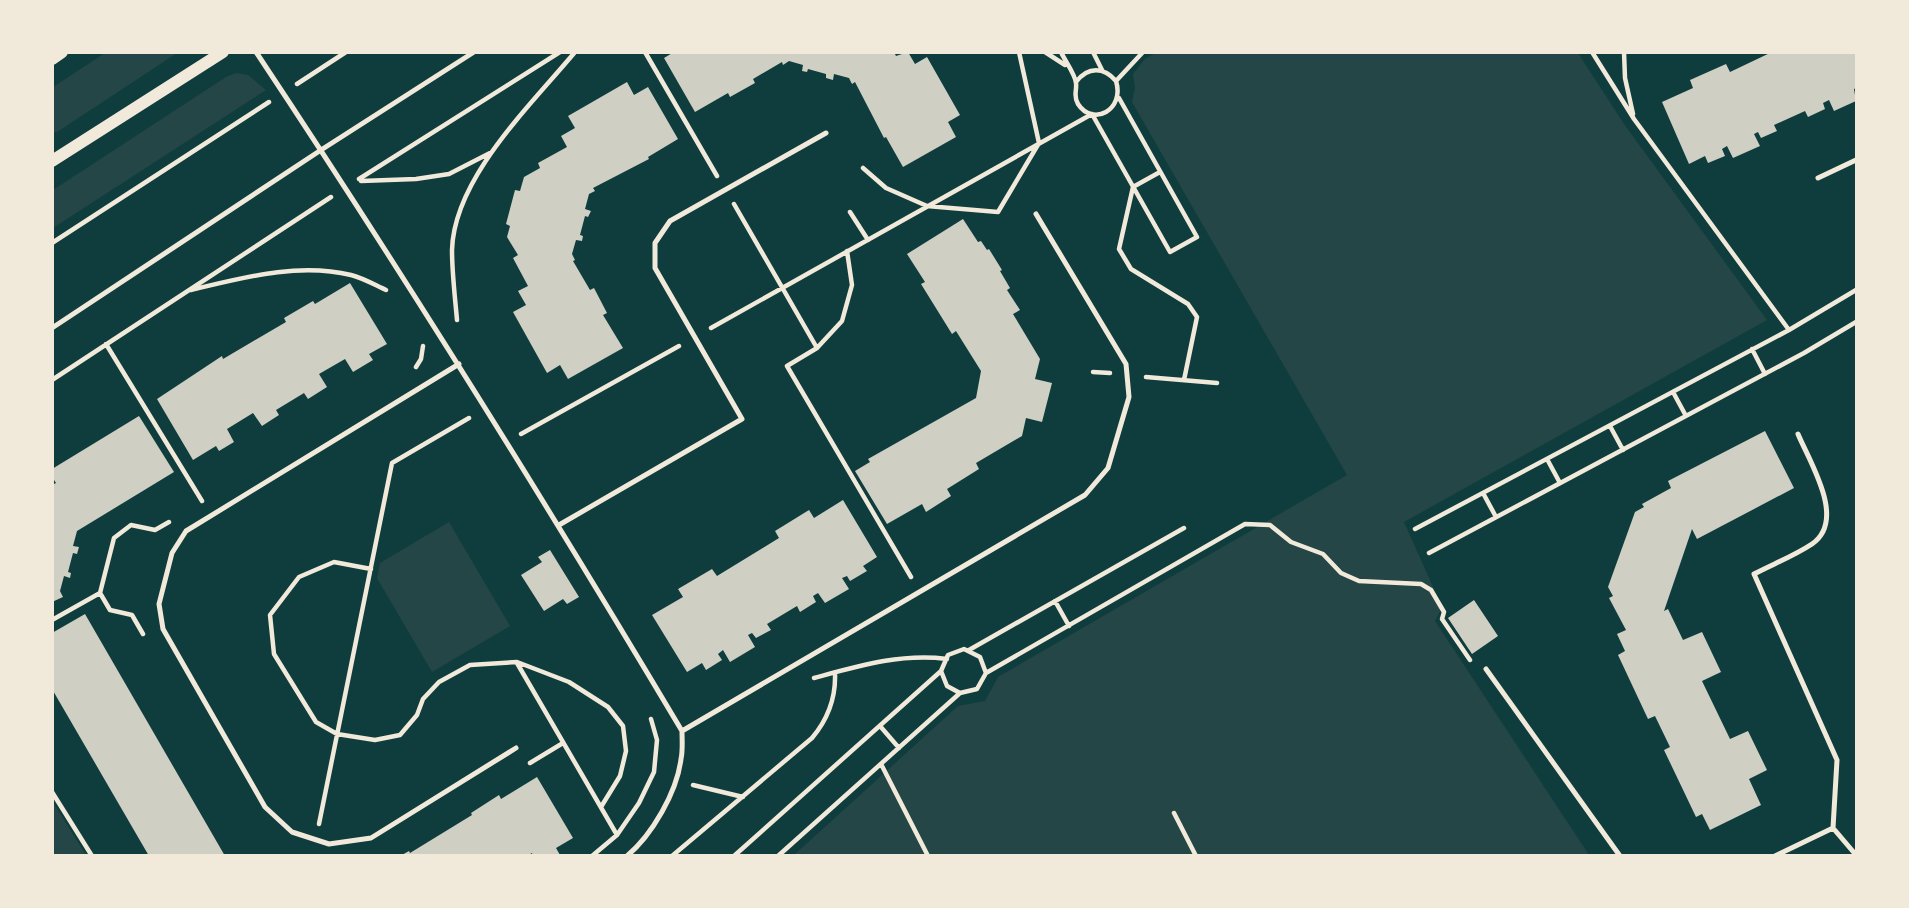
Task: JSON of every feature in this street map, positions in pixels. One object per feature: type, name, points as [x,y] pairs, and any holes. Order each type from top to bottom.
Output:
[{"type":"street","points":[[52,59],[62,52]]},
{"type":"street","points":[[52,161],[223,52]]},
{"type":"lane","points":[[256,52],[459,364],[682,731],[681,760],[674,790],[641,844],[627,856]]},
{"type":"lane","points":[[52,328],[474,52]]},
{"type":"lane","points":[[559,525],[742,419],[655,268],[655,243],[670,221],[826,133]]},
{"type":"lane","points":[[1818,178],[1857,160]]},
{"type":"lane","points":[[682,731],[1085,495],[1108,468],[1129,397],[1126,364],[1036,214]]},
{"type":"lane","points":[[459,364],[186,531],[172,553],[159,604],[163,629],[265,807],[292,832],[329,844],[371,838],[516,748]]},
{"type":"lane","points":[[1798,434],[1827,501],[1828,523],[1815,542],[1754,574],[1837,760],[1833,828],[1857,855]]},
{"type":"lane","points":[[1486,669],[1620,856]]},
{"type":"lane","points":[[1775,856],[1833,828]]},
{"type":"path","points":[[52,243],[346,52]]},
{"type":"path","points":[[492,152],[449,174],[416,179],[357,181],[560,52]]},
{"type":"path","points":[[457,320],[452,248],[464,196],[492,152],[575,52]]},
{"type":"path","points":[[863,168],[886,188],[927,206],[998,212],[1039,143],[1019,52]]},
{"type":"path","points":[[1045,52],[1068,66]]},
{"type":"path","points":[[1061,52],[1076,82]]},
{"type":"path","points":[[1092,114],[1170,252],[1197,237],[1119,98],[1116,81],[1102,70],[1093,52]]},
{"type":"path","points":[[1116,81],[1143,52]]},
{"type":"path","points":[[1592,52],[1634,119],[1789,330]]},
{"type":"path","points":[[1624,52],[1625,78],[1634,119]]},
{"type":"path","points":[[1102,70],[1091,70],[1076,82],[1074,93],[1077,103],[1092,114],[1103,114],[1112,108],[1119,98]]},
{"type":"path","points":[[507,442],[1092,114]]},
{"type":"path","points":[[1160,172],[1133,187],[1119,249],[1131,269],[1188,304],[1197,317],[1184,380]]},
{"type":"path","points":[[52,380],[345,188]]},
{"type":"path","points":[[331,197],[338,208]]},
{"type":"path","points":[[850,212],[868,240]]},
{"type":"path","points":[[848,251],[852,285],[842,321],[817,348],[787,366],[920,593]]},
{"type":"path","points":[[186,291],[246,277],[310,270],[353,275],[392,292],[385,282]]},
{"type":"path","points":[[1415,528],[1789,330],[1857,290]]},
{"type":"path","points":[[1429,552],[1765,374],[1857,322]]},
{"type":"path","points":[[413,373],[421,359],[423,342]]},
{"type":"path","points":[[106,345],[202,501],[191,508]]},
{"type":"path","points":[[1752,349],[1765,374]]},
{"type":"path","points":[[1093,372],[1217,383]]},
{"type":"path","points":[[1673,392],[1686,416]]},
{"type":"path","points":[[316,839],[392,464],[486,408]]},
{"type":"path","points":[[1610,425],[1622,450]]},
{"type":"path","points":[[1547,459],[1560,483]]},
{"type":"path","points":[[1483,493],[1496,517]]},
{"type":"path","points":[[146,638],[132,615],[110,610],[100,593],[114,538],[131,525],[155,530],[179,516]]},
{"type":"path","points":[[778,856],[960,693],[977,689],[986,673],[1245,524],[1270,525],[1291,542],[1323,554],[1341,573],[1359,581],[1421,584],[1432,590],[1444,612],[1442,619],[1469,660],[1486,669]]},
{"type":"path","points":[[968,651],[1184,528]]},
{"type":"path","points":[[371,569],[334,562],[299,577],[270,615],[274,654],[316,722],[337,734],[375,740],[400,735],[439,682],[470,665],[517,662],[569,681],[608,707],[623,726],[626,751],[620,776],[601,807]]},
{"type":"path","points":[[52,620],[100,593]]},
{"type":"path","points":[[1055,601],[1069,626]]},
{"type":"path","points":[[734,856],[941,671],[948,655],[964,649],[981,657],[986,673]]},
{"type":"path","points":[[813,678],[878,661],[923,656],[947,659]]},
{"type":"path","points":[[517,662],[617,835]]},
{"type":"path","points":[[941,671],[947,686],[960,693]]},
{"type":"path","points":[[671,856],[821,728],[833,701],[835,672]]},
{"type":"path","points":[[592,856],[617,835],[639,803],[654,772],[657,740],[648,710]]},
{"type":"path","points":[[880,726],[899,748]]},
{"type":"path","points":[[881,764],[928,856]]},
{"type":"path","points":[[693,775],[693,785],[743,797]]},
{"type":"path","points":[[52,792],[92,856]]},
{"type":"path","points":[[1174,813],[1196,856]]},
{"type":"shaded area","points":[[1157,52],[1578,53],[1624,124],[1767,320],[1404,522],[1442,607],[1435,621],[1589,855],[793,856],[958,706],[985,701],[998,677],[1347,475],[1132,102],[1135,88],[1133,74],[1145,59]]},
{"type":"shaded area","points":[[105,53],[177,53],[57,132],[53,132],[53,87]]},
{"type":"shaded area","points":[[236,73],[248,75],[266,90],[53,228],[53,190]]},
{"type":"shaded area","points":[[449,522],[510,626],[432,672],[377,578],[380,563]]},
{"type":"shaded area","points":[[53,802],[86,855],[53,855]]},
{"type":"building","points":[[674,52],[894,52],[896,56],[908,52],[915,64],[927,57],[960,115],[948,122],[956,137],[903,167],[886,137],[884,138],[855,82],[852,84],[849,78],[834,74],[833,80],[826,78],[826,74],[808,69],[807,72],[802,71],[803,65],[789,61],[783,65],[782,62],[753,79],[755,83],[730,97],[728,93],[695,112],[664,58]]},
{"type":"building","points":[[1772,52],[1856,52],[1856,101],[1834,111],[1829,100],[1823,103],[1825,109],[1808,117],[1805,111],[1774,125],[1777,131],[1761,138],[1758,132],[1754,134],[1760,146],[1733,158],[1727,146],[1722,149],[1725,156],[1708,163],[1705,156],[1689,164],[1662,102],[1693,88],[1690,80],[1726,64],[1730,72]]},
{"type":"building","points":[[627,82],[634,95],[648,87],[678,139],[648,157],[649,159],[593,188],[595,191],[589,194],[585,209],[591,211],[588,217],[585,216],[580,235],[583,236],[582,241],[576,240],[573,261],[590,290],[594,288],[607,313],[603,315],[623,348],[568,379],[560,365],[547,373],[513,312],[526,305],[518,291],[528,286],[513,258],[518,255],[507,237],[510,226],[506,224],[515,190],[520,191],[524,177],[540,168],[538,163],[567,147],[561,136],[575,128],[568,116]]},
{"type":"building","points":[[963,219],[978,242],[981,241],[987,250],[989,249],[1010,288],[1007,290],[1020,310],[1013,314],[1040,359],[1035,379],[1052,383],[1042,422],[1026,418],[1022,436],[976,463],[979,469],[947,489],[951,496],[926,512],[922,504],[887,524],[855,471],[870,462],[868,459],[976,398],[981,371],[956,331],[952,334],[921,284],[925,282],[907,254]]},
{"type":"building","points":[[350,283],[387,344],[369,354],[373,360],[353,372],[345,359],[319,374],[327,387],[308,399],[304,393],[276,410],[279,415],[262,426],[253,413],[227,429],[234,442],[219,451],[216,446],[193,460],[157,399],[222,356],[223,359],[286,322],[284,318],[313,301],[315,304]]},
{"type":"building","points":[[139,416],[174,472],[77,531],[73,546],[79,547],[77,554],[73,553],[68,572],[71,573],[70,578],[64,576],[60,591],[63,597],[52,602],[52,485],[56,483],[52,477],[52,469]]},
{"type":"building","points":[[1765,431],[1794,488],[1697,539],[1692,529],[1664,611],[1668,609],[1683,640],[1702,632],[1721,672],[1702,681],[1730,739],[1748,731],[1767,770],[1749,779],[1761,805],[1710,830],[1702,814],[1696,817],[1664,750],[1670,747],[1655,716],[1648,719],[1618,655],[1625,651],[1617,634],[1626,630],[1609,598],[1613,596],[1608,587],[1635,512],[1644,507],[1642,504],[1671,488],[1668,481]]},
{"type":"building","points":[[843,500],[877,557],[863,566],[867,571],[850,581],[847,576],[842,578],[849,589],[825,603],[818,593],[813,596],[816,602],[800,612],[797,606],[767,624],[771,630],[756,638],[752,633],[748,635],[755,647],[730,662],[723,650],[718,654],[722,660],[706,670],[702,663],[687,672],[652,615],[683,597],[678,589],[712,569],[717,576],[779,538],[775,531],[809,510],[814,518]]},
{"type":"building","points":[[550,550],[579,597],[567,604],[563,599],[544,611],[521,575],[542,562],[538,557]]},
{"type":"building","points":[[1474,600],[1498,636],[1472,654],[1448,618]]},
{"type":"building","points":[[85,614],[225,856],[149,856],[52,689],[52,633]]},
{"type":"building","points":[[537,777],[573,838],[556,848],[560,855],[533,856],[532,853],[527,856],[400,856],[409,851],[410,853],[472,815],[471,813],[499,795],[501,799]]}]
